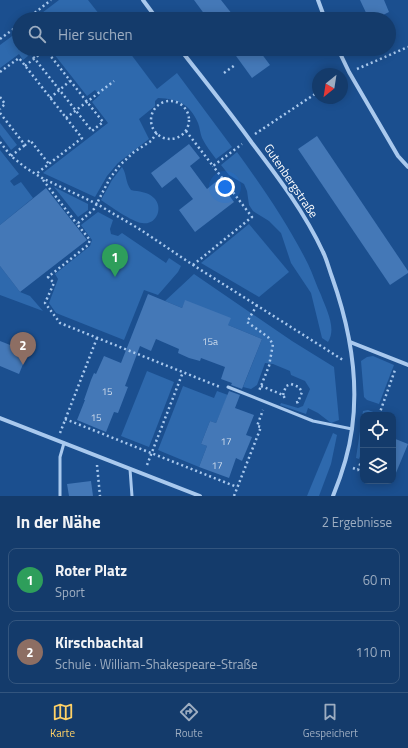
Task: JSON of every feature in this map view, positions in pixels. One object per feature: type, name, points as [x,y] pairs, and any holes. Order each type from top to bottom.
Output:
[{"type":"street","points":[[143,0],[152,12]]},
{"type":"street","points":[[318,0],[322,12]]},
{"type":"street","name":"Gutenbergstraße","points":[[185,56],[275,172],[297,205],[324,252],[340,299],[350,342],[353,366],[352,429],[345,465],[333,496]]},
{"type":"street","points":[[341,56],[349,72],[398,156],[408,167]]},
{"type":"street","points":[[350,342],[408,364]]},
{"type":"street","points":[[0,418],[200,496]]},
{"type":"lane","points":[[228,387],[313,421],[352,429]]},
{"type":"lane","points":[[60,496],[60,457],[64,443]]},
{"type":"lane","points":[[130,469],[132,496]]},
{"type":"path","points":[[36,12],[52,0]]},
{"type":"path","points":[[0,39],[12,30]]},
{"type":"path","points":[[396,52],[408,47]]},
{"type":"path","points":[[25,66],[36,56]]},
{"type":"path","points":[[34,58],[92,131],[102,122],[50,56]]},
{"type":"path","points":[[349,72],[387,56]]},
{"type":"path","points":[[0,72],[19,58],[82,138],[36,174]]},
{"type":"path","points":[[224,73],[235,65]]},
{"type":"path","points":[[66,118],[114,81]]},
{"type":"path","points":[[50,98],[70,82]]},
{"type":"path","points":[[264,127],[312,96]]},
{"type":"path","points":[[0,98],[6,104],[0,109]]},
{"type":"path","points":[[169,101],[180,104],[188,112],[188,125],[186,131],[181,135],[175,138],[162,137],[157,133],[151,122],[152,116],[158,106],[169,101]]},
{"type":"path","points":[[0,113],[25,144]]},
{"type":"path","points":[[186,131],[252,217],[193,264]]},
{"type":"path","points":[[77,224],[94,209],[110,178],[120,165],[134,152],[151,141],[157,133]]},
{"type":"path","points":[[11,156],[30,140],[49,164]]},
{"type":"path","points":[[0,142],[11,156],[26,168],[42,178],[97,204],[141,230],[353,366]]},
{"type":"path","points":[[213,166],[232,151]]},
{"type":"path","points":[[42,178],[90,240],[88,245],[48,277],[54,283],[45,303],[60,323],[227,390],[228,387]]},
{"type":"path","points":[[256,398],[269,366],[273,344],[268,336],[247,322],[257,305]]},
{"type":"path","points":[[57,440],[97,338]]},
{"type":"path","points":[[379,412],[399,361]]},
{"type":"path","points":[[143,474],[182,372]]},
{"type":"path","points":[[261,386],[283,395],[286,400],[294,403],[298,402],[302,392],[299,387],[291,384],[286,386],[283,395]]},
{"type":"path","points":[[234,496],[261,427],[256,426],[261,415]]},
{"type":"path","points":[[65,419],[237,488]]},
{"type":"path","points":[[96,455],[100,496]]},
{"type":"path","points":[[345,465],[358,470],[360,464]]},
{"type":"shaded area","points":[[59,0],[88,0],[97,12],[43,12]]},
{"type":"shaded area","points":[[12,36],[12,56],[16,56],[0,68],[0,45]]},
{"type":"shaded area","points":[[20,56],[28,56],[23,60]]},
{"type":"shaded area","points":[[56,56],[132,56],[157,89],[177,73],[232,147],[216,159],[202,138],[198,123],[191,111],[177,101],[158,98],[155,101],[155,106],[139,119],[149,139],[118,163],[107,176],[95,197],[43,173],[108,123],[92,102],[100,95],[95,90],[87,96]]},
{"type":"shaded area","points":[[0,123],[17,145],[11,150],[0,135]]},
{"type":"shaded area","points":[[0,150],[19,174],[10,181],[14,186],[21,182],[33,198],[0,225]]},
{"type":"shaded area","points":[[237,152],[275,206],[308,264],[330,318],[331,331],[328,342],[322,338],[311,293],[291,263],[281,233],[269,221],[253,211],[249,205],[247,191],[244,184],[229,175],[221,165]]},
{"type":"shaded area","points":[[122,167],[131,190],[149,194],[157,202],[157,215],[151,222],[142,223],[133,220],[101,200],[112,180]]},
{"type":"shaded area","points":[[54,187],[88,204],[88,210],[78,217]]},
{"type":"shaded area","points":[[98,212],[113,220],[110,229],[111,234],[118,236],[122,233],[166,263],[169,258],[181,266],[178,272],[158,295],[144,290],[124,340],[56,313],[49,303],[58,279],[55,274],[90,246],[92,240],[81,225]]},
{"type":"shaded area","points":[[249,224],[289,272],[259,297],[201,263]]},
{"type":"shaded area","points":[[0,266],[20,292],[30,296],[43,311],[0,295]]},
{"type":"shaded area","points":[[194,274],[292,341],[334,367],[339,420],[331,423],[318,413],[308,408],[306,414],[280,405],[281,403],[298,408],[303,406],[310,389],[305,381],[291,375],[290,371],[273,364],[265,363],[257,385],[251,389],[243,387],[262,339],[228,325],[185,301],[182,308],[165,301]]},
{"type":"shaded area","points":[[373,356],[394,365],[379,404],[367,400],[364,397],[361,361],[367,357]]},
{"type":"shaded area","points":[[147,371],[174,382],[149,447],[121,436]]},
{"type":"shaded area","points":[[183,386],[214,398],[217,391],[228,395],[216,423],[210,421],[201,444],[207,446],[199,467],[158,450]]},
{"type":"shaded area","points":[[368,410],[373,412],[363,412]]},
{"type":"shaded area","points":[[360,431],[360,456],[359,459],[356,458]]},
{"type":"shaded area","points":[[333,433],[337,435],[331,464],[319,496],[307,496]]},
{"type":"building","points":[[194,0],[221,0],[230,12],[203,12]]},
{"type":"building","points":[[360,0],[384,0],[389,12],[366,12]]},
{"type":"building","points":[[236,56],[263,56],[270,65],[252,78]]},
{"type":"building","points":[[317,136],[408,271],[408,273],[390,285],[298,149]]},
{"type":"building","points":[[189,144],[200,158],[190,166],[207,189],[218,180],[234,202],[195,232],[179,210],[193,199],[176,177],[162,188],[151,173]]},
{"type":"building","points":[[46,188],[87,240],[20,292],[0,266],[0,225]]},
{"type":"building","points":[[148,294],[182,308],[185,300],[231,318],[228,325],[262,339],[242,389],[221,379],[225,367],[201,358],[200,361],[189,358],[178,353],[179,349],[156,339],[151,351],[140,346],[125,386],[128,387],[118,413],[114,412],[106,432],[77,420],[91,380],[94,373],[96,374],[104,356],[121,363]]},
{"type":"building","points":[[0,341],[28,352],[19,374],[0,366]]},
{"type":"building","points":[[229,391],[240,395],[235,408],[254,415],[246,435],[252,437],[242,461],[236,458],[229,478],[199,467],[207,446],[201,444],[210,421],[216,423]]},
{"type":"building","points":[[396,439],[408,444],[396,473]]},
{"type":"building","points":[[91,481],[93,496],[69,496],[67,484]]},
{"type":"place","name":"Roter Platz","points":[[115,277]]},
{"type":"place","name":"Kirschbachtal","points":[[23,365]]}]
